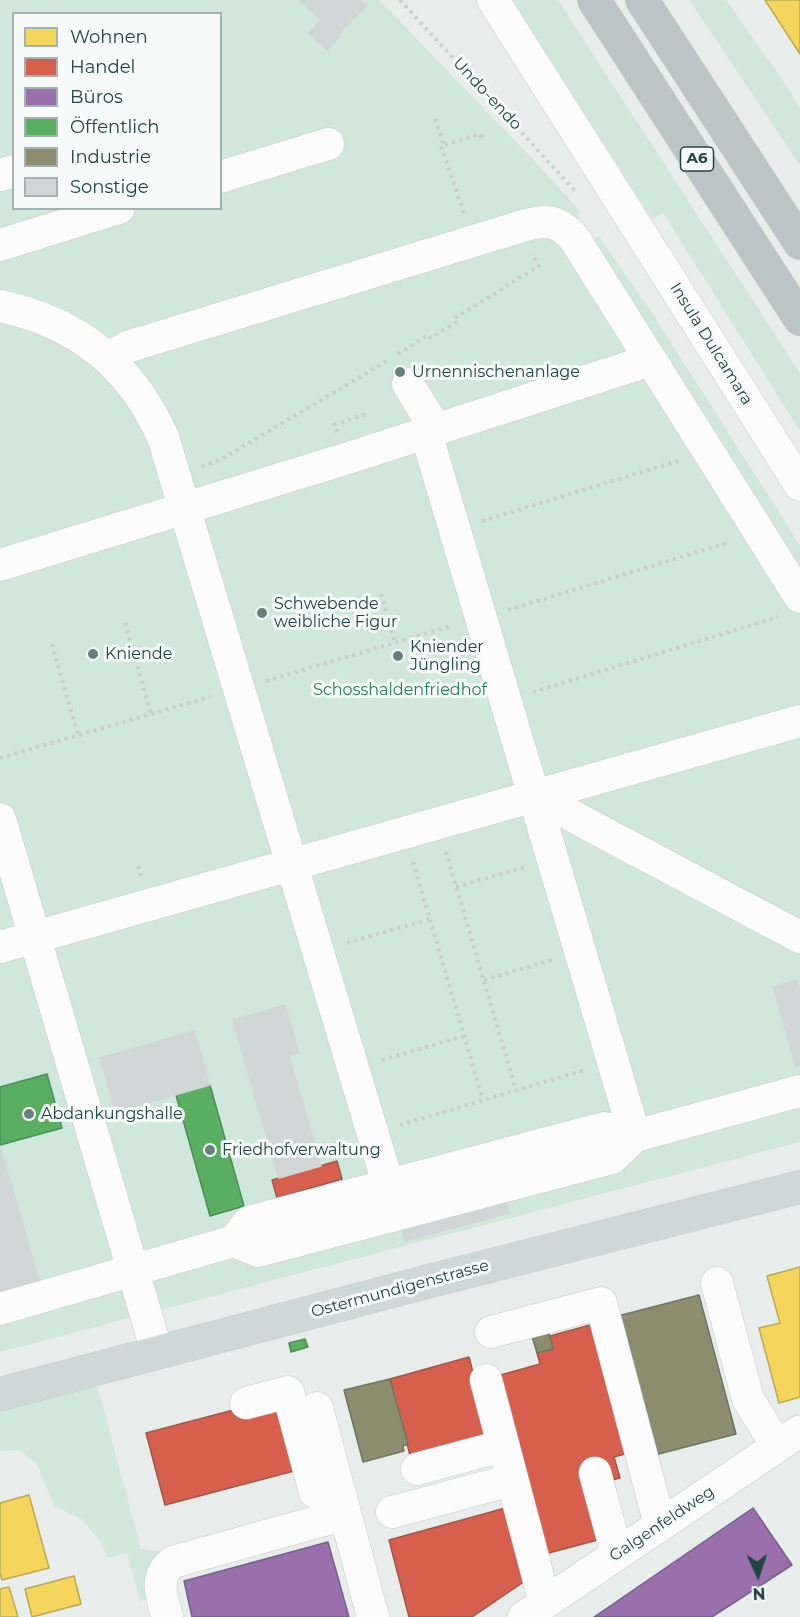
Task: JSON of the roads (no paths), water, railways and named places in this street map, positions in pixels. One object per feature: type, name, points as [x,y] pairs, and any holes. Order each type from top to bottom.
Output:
[{"type":"highway","name":"A6","points":[[594,0],[800,319]]},
{"type":"highway","name":"A6","points":[[642,0],[800,243]]},
{"type":"main road","name":"Ostermundigenstrasse","points":[[0,1394],[800,1187]]},
{"type":"street","name":"Insula Dulcamara","points":[[493,0],[800,485]]},
{"type":"street","points":[[222,176],[328,144]]},
{"type":"street","points":[[0,245],[113,210]]},
{"type":"street","points":[[109,358],[127,347],[516,228],[545,221],[562,227],[568,232],[760,532],[794,606]]},
{"type":"street","points":[[0,306],[20,310],[56,324],[95,346],[109,358],[139,394],[156,421],[186,509],[397,1214]]},
{"type":"street","points":[[0,566],[651,360]]},
{"type":"street","points":[[408,384],[431,431],[455,529],[635,1136]]},
{"type":"street","points":[[0,947],[800,721]]},
{"type":"street","points":[[535,796],[800,937]]},
{"type":"street","points":[[0,819],[157,1352]]},
{"type":"street","points":[[234,1241],[258,1251],[612,1158],[635,1136],[800,1091]]},
{"type":"street","points":[[0,1309],[234,1241],[249,1222],[388,1184],[604,1128],[635,1136]]},
{"type":"street","points":[[717,1283],[748,1399],[788,1438]]},
{"type":"street","points":[[491,1332],[601,1303],[660,1525]]},
{"type":"street","points":[[486,1380],[512,1480],[534,1610]]},
{"type":"street","points":[[246,1403],[288,1392],[315,1492],[343,1505]]},
{"type":"street","points":[[317,1408],[373,1617]]},
{"type":"street","name":"Galgenfeldweg","points":[[534,1610],[788,1438]]},
{"type":"street","points":[[417,1469],[504,1446]]},
{"type":"street","points":[[596,1473],[617,1554]]},
{"type":"street","points":[[392,1512],[512,1480]]},
{"type":"street","points":[[167,1617],[161,1594],[160,1578],[173,1562],[343,1505]]},
{"type":"place","name":"Urnennischenanlage","points":[[400,372]]},
{"type":"place","name":"Schwebende weibliche Figur","points":[[262,613]]},
{"type":"place","name":"Kniende","points":[[93,654]]},
{"type":"place","name":"Kniender Jüngling","points":[[398,656]]},
{"type":"place","name":"Abdankungshalle","points":[[29,1114]]},
{"type":"place","name":"Friedhofverwaltung","points":[[210,1150]]},
{"type":"park label","name":"Schosshaldenfriedhof","points":[[400,690]]}]
